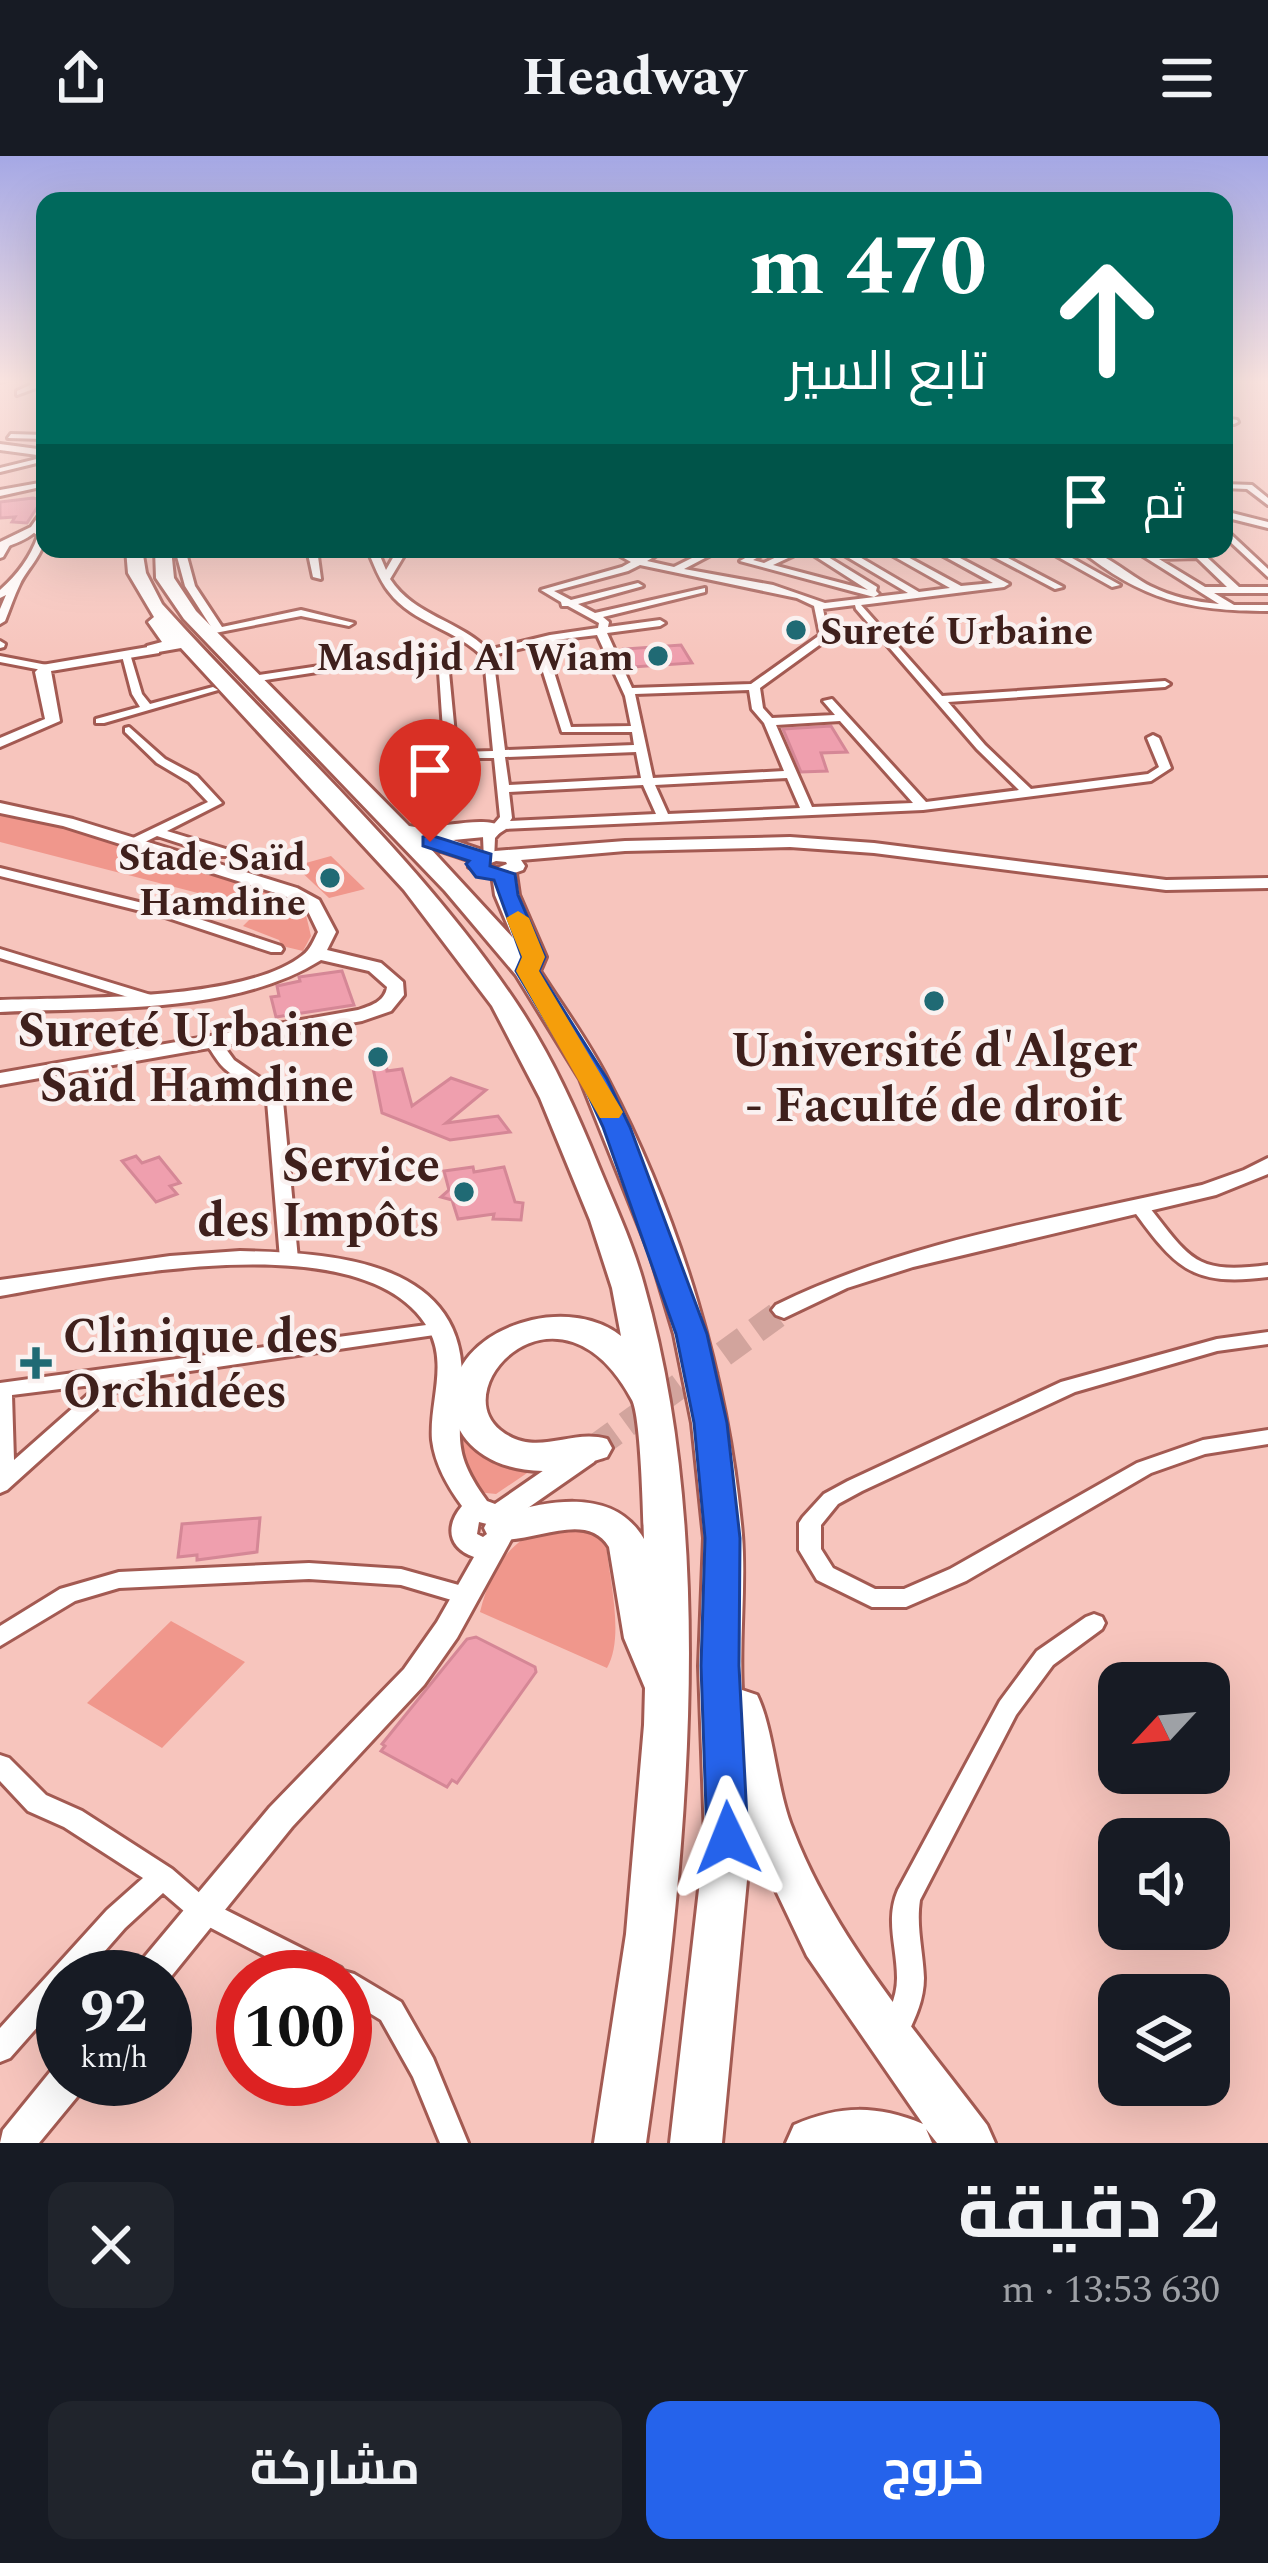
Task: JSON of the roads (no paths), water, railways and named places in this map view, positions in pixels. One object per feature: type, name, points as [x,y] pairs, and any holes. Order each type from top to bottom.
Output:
[{"type":"highway","points":[[135,558],[136,573],[154,606],[406,832],[527,971],[609,1111],[666,1254],[691,1334],[710,1423],[723,1538],[728,1838],[696,2143]]},
{"type":"highway","points":[[164,558],[165,578],[175,596],[236,684],[425,898],[491,985],[527,1043],[572,1135],[622,1267],[662,1498],[667,1690],[666,1770],[647,1968],[620,2143]]},
{"type":"highway","points":[[154,606],[153,618],[174,645],[154,650]]},
{"type":"highway","points":[[220,632],[236,684]]},
{"type":"highway","points":[[406,832],[498,852],[507,895],[533,957],[527,971]]},
{"type":"highway","points":[[595,1448],[542,1458],[495,1443],[467,1412],[469,1384],[483,1356],[521,1333],[578,1329],[613,1344],[647,1401]]},
{"type":"highway","points":[[484,1527],[561,1514],[600,1517],[619,1526],[633,1550],[650,1655],[667,1690]]},
{"type":"highway","points":[[722,1605],[739,1649],[746,1750],[762,1812],[826,1942],[969,2143]]},
{"type":"highway","points":[[812,2143],[839,2135],[888,2134],[906,2143]]},
{"type":"street","points":[[0,493],[36,486]]},
{"type":"street","points":[[1233,486],[1249,487],[1263,502],[1267,521],[1233,515]]},
{"type":"street","points":[[2,548],[35,529]]},
{"type":"street","points":[[1233,542],[1268,574]]},
{"type":"street","points":[[0,621],[16,583],[36,554]]},
{"type":"street","points":[[182,558],[190,586],[220,632],[301,614],[349,623]]},
{"type":"street","points":[[314,558],[318,577]]},
{"type":"street","points":[[377,558],[385,579],[406,604],[487,653],[550,638],[660,623]]},
{"type":"street","points":[[385,579],[398,558]]},
{"type":"street","points":[[637,558],[795,592],[823,606]]},
{"type":"street","points":[[646,558],[608,574],[546,590],[604,622],[603,632],[628,691],[648,782],[663,816]]},
{"type":"street","points":[[678,568],[699,558]]},
{"type":"street","points":[[751,558],[745,561],[883,596]]},
{"type":"street","points":[[765,566],[779,558]]},
{"type":"street","points":[[824,558],[883,596]]},
{"type":"street","points":[[855,558],[915,592]]},
{"type":"street","points":[[902,558],[959,589]]},
{"type":"street","points":[[1002,558],[1058,587]]},
{"type":"street","points":[[1066,558],[1115,585]]},
{"type":"street","points":[[1098,558],[1175,603],[1268,608]]},
{"type":"street","points":[[1151,558],[1232,608]]},
{"type":"street","points":[[1202,558],[1235,590]]},
{"type":"street","points":[[628,691],[754,687],[825,636],[816,611],[823,606],[1004,584],[955,559]]},
{"type":"street","points":[[811,577],[833,563]]},
{"type":"street","points":[[557,572],[564,583]]},
{"type":"street","points":[[0,595],[16,583]]},
{"type":"street","points":[[565,604],[638,586]]},
{"type":"street","points":[[589,617],[702,590]]},
{"type":"street","points":[[1204,590],[1268,590]]},
{"type":"street","points":[[859,607],[981,747],[1028,792]]},
{"type":"street","points":[[550,638],[546,649],[550,680],[566,730],[637,729]]},
{"type":"street","points":[[0,659],[47,668],[154,650]]},
{"type":"street","points":[[487,653],[506,818],[498,852]]},
{"type":"street","points":[[125,654],[137,694],[147,708]]},
{"type":"street","points":[[100,721],[236,684],[333,667]]},
{"type":"street","points":[[0,743],[53,721],[42,672],[47,668]]},
{"type":"street","points":[[444,672],[452,752],[457,756],[641,748]]},
{"type":"street","points":[[943,699],[1165,684]]},
{"type":"street","points":[[754,687],[758,709],[769,722],[808,812]]},
{"type":"street","points":[[828,701],[923,806]]},
{"type":"street","points":[[769,722],[843,718]]},
{"type":"street","points":[[129,730],[160,761],[193,779],[216,803],[135,842]]},
{"type":"street","points":[[498,852],[663,816],[923,806],[1161,775],[1165,768],[1153,738]]},
{"type":"street","points":[[501,789],[791,774]]},
{"type":"street","points":[[0,808],[135,842],[304,899],[326,922],[327,940],[320,954],[291,973],[251,986],[146,998],[0,1006]]},
{"type":"street","points":[[157,832],[224,853]]},
{"type":"street","points":[[498,852],[804,843],[1166,885],[1268,883]]},
{"type":"street","points":[[498,852],[793,850],[904,859],[1172,894],[1268,892]]},
{"type":"street","points":[[0,872],[170,914],[276,949]]},
{"type":"street","points":[[0,953],[146,998]]},
{"type":"street","points":[[0,1079],[362,1015],[384,1007],[395,995],[396,986],[382,970],[320,954]]},
{"type":"street","points":[[213,1041],[229,1068],[269,1091],[275,1101],[289,1259]]},
{"type":"street","points":[[784,1310],[838,1283],[923,1257],[1229,1184],[1268,1164]]},
{"type":"street","points":[[1139,1208],[1184,1259],[1204,1274],[1268,1271]]},
{"type":"street","points":[[0,1288],[223,1257],[289,1259],[388,1278],[427,1306],[441,1329],[447,1358],[445,1456],[484,1527]]},
{"type":"street","points":[[123,1374],[0,1485],[5,1456],[1,1390],[441,1329]]},
{"type":"street","points":[[1268,1338],[1199,1349],[1068,1387],[963,1434],[831,1499],[810,1523],[810,1550],[825,1574],[840,1585],[872,1598],[906,1598],[958,1575],[1144,1468],[1203,1447],[1268,1436]]},
{"type":"street","points":[[170,1950],[414,1677],[465,1594],[484,1527],[595,1448]]},
{"type":"street","points":[[0,1637],[68,1595],[119,1580],[309,1571],[401,1577],[465,1594]]},
{"type":"street","points":[[891,2038],[913,1986],[903,1915],[907,1898],[1008,1708],[1045,1658],[1094,1623]]},
{"type":"street","points":[[0,1765],[37,1803],[73,1819],[163,1877],[201,1910],[279,1950]]},
{"type":"street","points":[[89,1950],[163,1877]]},
{"type":"street","points":[[372,2000],[391,2012],[423,2068],[454,2143]]},
{"type":"street","points":[[0,2048],[36,2009]]},
{"type":"street","points":[[16,2143],[46,2106]]},
{"type":"tunnel","points":[[594,1448],[784,1310]]},
{"type":"place","name":"Sureté Urbaine","points":[[796,630]]},
{"type":"place","name":"Masdjid Al Wiam","points":[[658,656]]},
{"type":"place","name":"Stade Saïd Hamdine","points":[[330,878]]},
{"type":"place","name":"Université d'Alger - Faculté de droit","points":[[934,1001]]},
{"type":"place","name":"Sureté Urbaine Saïd Hamdine","points":[[378,1057]]},
{"type":"place","name":"Service des Impôts","points":[[464,1192]]},
{"type":"place","name":"Clinique des Orchidées","points":[[36,1363]]}]
